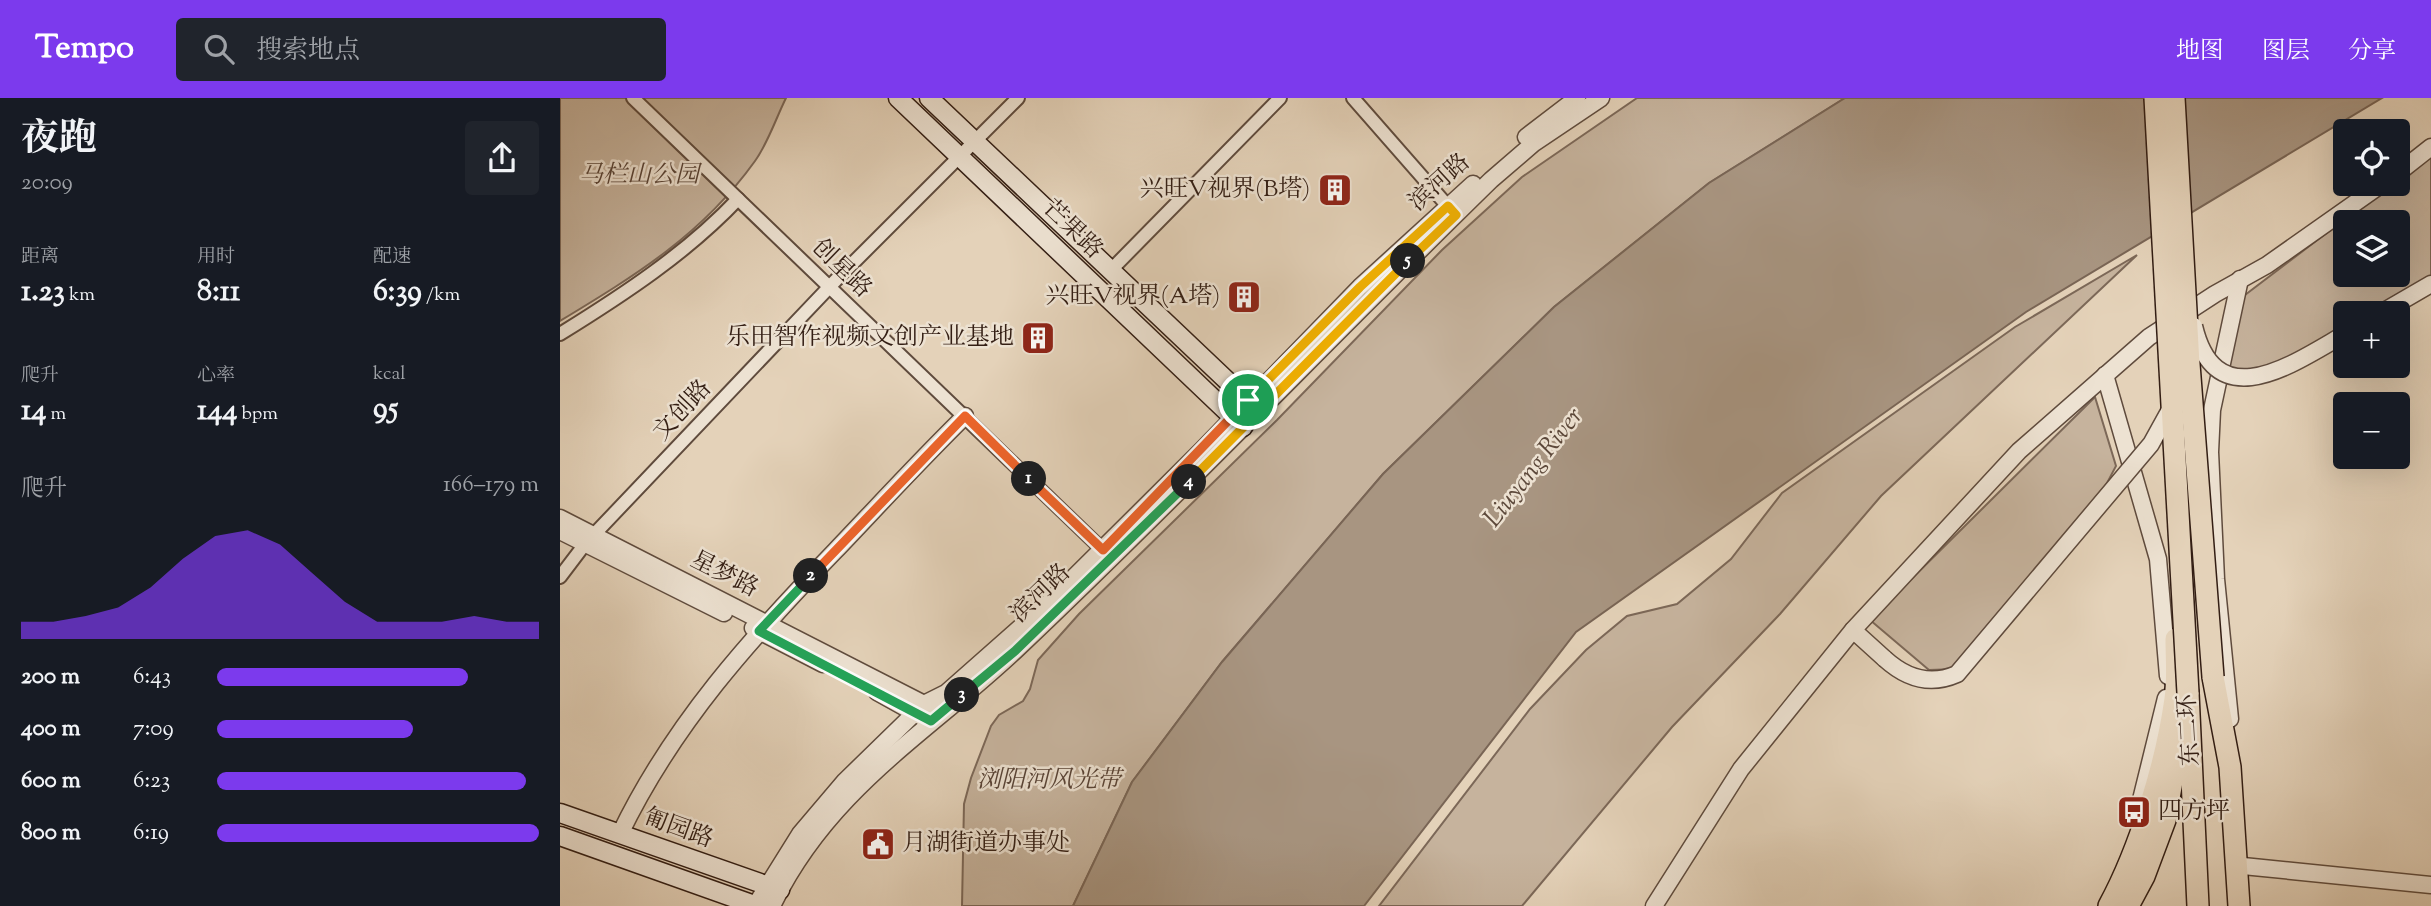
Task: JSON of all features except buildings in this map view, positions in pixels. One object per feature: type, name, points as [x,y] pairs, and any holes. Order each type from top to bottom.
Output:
[{"type":"highway","points":[[2155,98],[2197,906]]},
{"type":"highway","points":[[2175,98],[2189,364],[2213,677],[2230,767],[2239,906]]},
{"type":"highway","points":[[2109,906],[2124,878],[2152,796],[2175,698],[2176,483]]},
{"type":"highway","name":"东二环","points":[[2213,677],[2226,906]]},
{"type":"highway","points":[[2128,906],[2144,876],[2165,820],[2188,693]]},
{"type":"main road","name":"芒果路","points":[[898,98],[1237,422]]},
{"type":"main road","name":"芒果路","points":[[929,98],[1254,405]]},
{"type":"main road","name":"匍园路","points":[[560,813],[773,893]]},
{"type":"main road","name":"匍园路","points":[[560,836],[756,906]]},
{"type":"street","name":"创星路","points":[[633,98],[1107,554]]},
{"type":"street","name":"文创路","points":[[560,577],[590,539],[829,287],[1018,98]]},
{"type":"street","points":[[1111,270],[1280,98]]},
{"type":"street","points":[[1353,98],[1452,211]]},
{"type":"street","name":"滨河路","points":[[756,906],[773,893],[825,821],[886,759],[1015,651],[1202,450],[1237,422],[1517,144],[1577,98]]},
{"type":"street","name":"滨河路","points":[[1452,211],[1534,143],[1601,98]]},
{"type":"street","points":[[2410,164],[2431,147]]},
{"type":"street","points":[[1654,906],[1741,769],[1853,630],[2019,452],[2149,337],[2239,279],[2267,265],[2365,196]]},
{"type":"street","points":[[560,334],[607,304],[695,240],[738,199]]},
{"type":"street","points":[[2239,279],[2212,410],[2210,452],[2216,579],[2245,906]]},
{"type":"street","points":[[2402,301],[2431,284]]},
{"type":"street","points":[[2187,297],[2199,346],[2221,371],[2236,377],[2252,379],[2279,372],[2333,341]]},
{"type":"street","points":[[2098,906],[2127,858],[2169,688],[2158,559],[2105,375]]},
{"type":"street","points":[[1853,630],[1901,674],[1941,681],[1957,674],[2151,444],[2172,406]]},
{"type":"street","points":[[620,834],[658,764],[697,705],[763,627],[965,416]]},
{"type":"street","name":"星梦路","points":[[560,518],[590,539],[936,717]]},
{"type":"street","name":"星梦路","points":[[560,531],[590,539]]},
{"type":"street","name":"滨河路","points":[[773,893],[800,834],[845,781],[919,708],[946,693],[1107,554]]},
{"type":"street","points":[[2243,866],[2431,885]]},
{"type":"green space","name":"马栏山公园","points":[[560,98],[786,98],[760,154],[713,211],[641,270],[560,321]]},
{"type":"green space","name":"浏阳河风光带","points":[[1637,98],[1845,98],[1709,183],[1554,307],[1383,474],[1222,662],[1132,782],[1073,906],[962,906],[964,804],[971,778],[991,726],[999,715],[1023,701],[1030,689],[1038,660],[1079,614],[1277,420],[1442,250],[1522,177]]},
{"type":"green space","points":[[2431,153],[2431,275],[2388,301],[2333,301],[2333,334],[2280,367],[2248,374],[2229,367],[2241,298],[2333,228],[2333,287],[2410,287],[2410,210],[2357,210],[2375,196],[2410,196],[2410,170]]},
{"type":"green space","points":[[2137,255],[1881,496],[1780,614],[1672,727],[1522,906],[1379,906],[1530,709],[1586,650],[1627,616],[1677,604],[1731,559],[1782,493],[2015,327]]},
{"type":"green space","points":[[2095,397],[2116,466],[2106,485],[1958,669],[1929,670],[1870,620]]},
{"type":"water","name":"Liuyang River","points":[[1845,98],[2382,98],[2347,119],[2333,119],[2333,127],[2026,312],[1576,632],[1364,906],[1073,906],[1132,782],[1222,662],[1383,474],[1554,307],[1709,183]]},
{"type":"place","name":"兴旺V视界(B塔)","points":[[1335,190]]},
{"type":"place","name":"兴旺V视界(A塔)","points":[[1244,297]]},
{"type":"place","name":"乐田智作视频文创产业基地","points":[[1038,338]]},
{"type":"place","name":"四方坪","points":[[2134,812]]},
{"type":"place","name":"月湖街道办事处","points":[[878,844]]},
{"type":"route","points":[[1448,206],[1456,215],[1188,483],[1015,651],[931,721],[759,631],[965,416],[1103,550],[1248,400],[1360,287],[1448,206]]}]
